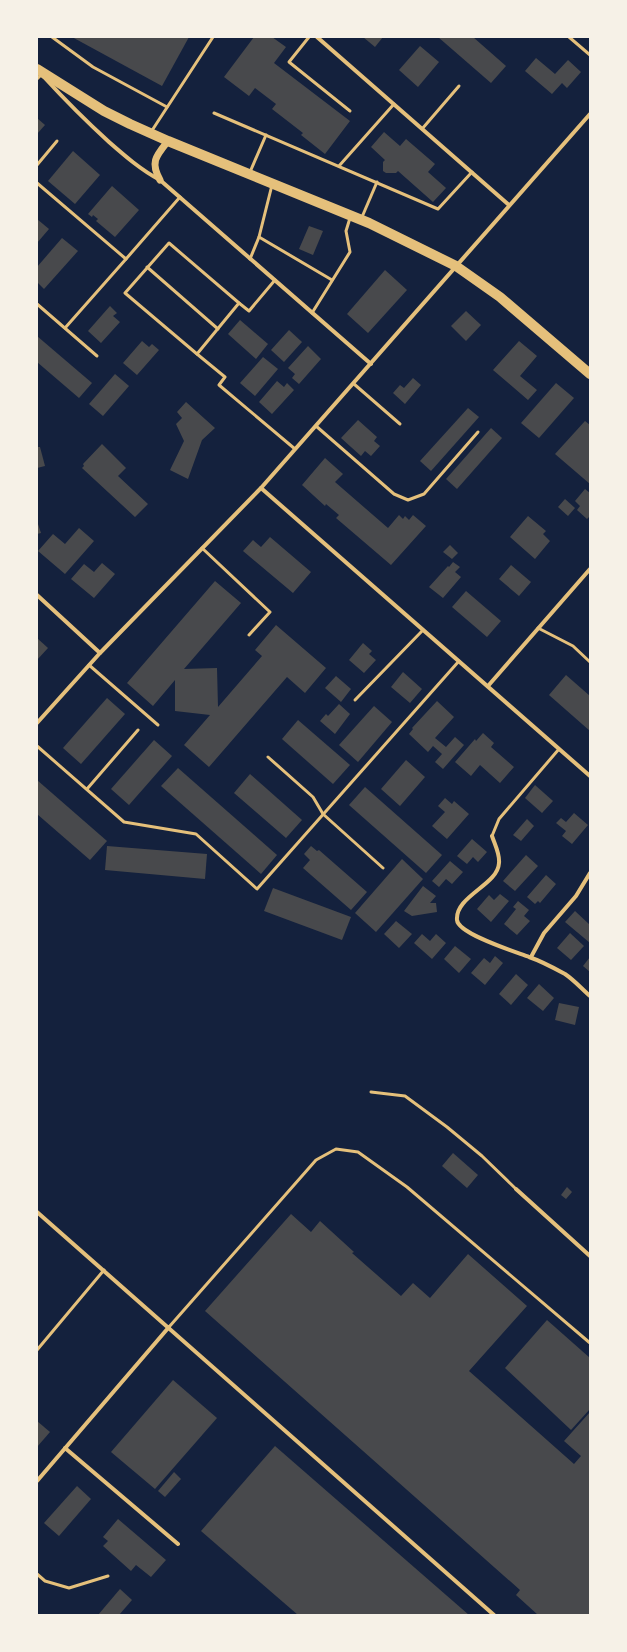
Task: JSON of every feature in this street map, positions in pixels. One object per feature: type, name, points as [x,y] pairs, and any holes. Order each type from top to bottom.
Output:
[{"type":"main road","points":[[38,71],[104,111],[150,133],[361,219],[456,266],[500,296],[590,374]]},
{"type":"street","points":[[317,37],[509,205]]},
{"type":"street","points":[[38,71],[73,110],[120,152],[145,172],[160,180],[371,364]]},
{"type":"street","points":[[37,723],[100,653],[261,488],[590,114]]},
{"type":"street","points":[[160,180],[155,172],[155,159],[168,141]]},
{"type":"street","points":[[261,488],[590,776]]},
{"type":"street","points":[[488,686],[590,569]]},
{"type":"street","points":[[37,595],[100,653]]},
{"type":"street","points":[[492,836],[499,857],[498,869],[494,876],[465,903],[459,911],[457,920],[460,925],[470,933],[499,946],[531,957],[564,974],[590,996]]},
{"type":"street","points":[[531,957],[544,934],[576,896],[590,873]]},
{"type":"street","points":[[516,1189],[590,1256]]},
{"type":"street","points":[[37,1212],[494,1615]]},
{"type":"street","points":[[37,1481],[169,1327]]},
{"type":"street","points":[[65,1448],[178,1544]]},
{"type":"lane","points":[[52,37],[93,67],[168,107]]},
{"type":"lane","points":[[150,133],[213,37]]},
{"type":"lane","points":[[309,37],[289,62],[350,112]]},
{"type":"lane","points":[[569,37],[590,55]]},
{"type":"lane","points":[[37,79],[38,71]]},
{"type":"lane","points":[[422,129],[459,86]]},
{"type":"lane","points":[[339,166],[394,104]]},
{"type":"lane","points":[[214,113],[438,209],[472,172]]},
{"type":"lane","points":[[249,174],[266,135]]},
{"type":"lane","points":[[37,165],[57,141]]},
{"type":"lane","points":[[361,219],[377,182]]},
{"type":"lane","points":[[37,183],[126,259]]},
{"type":"lane","points":[[250,259],[259,237],[273,184]]},
{"type":"lane","points":[[65,328],[180,197]]},
{"type":"lane","points":[[312,313],[350,252],[346,231],[351,215]]},
{"type":"lane","points":[[259,237],[332,280]]},
{"type":"lane","points":[[275,280],[249,311],[169,243],[125,293],[225,377],[219,385],[296,449]]},
{"type":"lane","points":[[147,267],[218,329]]},
{"type":"lane","points":[[197,354],[239,303]]},
{"type":"lane","points":[[37,304],[97,356]]},
{"type":"lane","points":[[354,384],[400,424]]},
{"type":"lane","points":[[316,426],[394,494],[408,500],[424,494],[478,432]]},
{"type":"lane","points":[[202,548],[270,612],[249,635]]},
{"type":"lane","points":[[538,628],[573,646],[590,662]]},
{"type":"lane","points":[[356,700],[423,630]]},
{"type":"lane","points":[[37,746],[124,822],[196,834],[257,888],[459,661]]},
{"type":"lane","points":[[89,665],[158,725]]},
{"type":"lane","points":[[87,789],[138,730]]},
{"type":"lane","points":[[492,836],[500,819],[560,749]]},
{"type":"lane","points":[[268,757],[313,797],[323,814],[383,868]]},
{"type":"lane","points":[[371,1092],[405,1096],[447,1127],[482,1156],[516,1189]]},
{"type":"lane","points":[[169,1327],[316,1160],[336,1149],[358,1152],[407,1187],[590,1343]]},
{"type":"lane","points":[[37,1350],[104,1270]]},
{"type":"lane","points":[[37,1574],[45,1581],[69,1588],[108,1576]]},
{"type":"building","points":[[72,37],[189,37],[162,86]]},
{"type":"building","points":[[254,37],[272,37],[286,47],[274,63],[350,121],[325,154],[301,135],[303,133],[272,109],[276,104],[255,88],[249,96],[224,77]]},
{"type":"building","points":[[363,37],[383,37],[375,47]]},
{"type":"building","points":[[438,37],[473,37],[506,66],[491,83]]},
{"type":"building","points":[[420,46],[439,62],[418,87],[399,70]]},
{"type":"building","points":[[536,58],[555,74],[568,60],[581,72],[567,88],[562,83],[552,94],[525,71]]},
{"type":"building","points":[[37,118],[45,125],[37,134]]},
{"type":"building","points":[[384,132],[400,146],[406,139],[435,164],[428,172],[446,188],[433,202],[398,171],[396,173],[386,173],[383,171],[383,162],[385,160],[371,147]]},
{"type":"building","points":[[73,151],[100,175],[75,204],[48,181]]},
{"type":"building","points":[[112,186],[139,210],[115,237],[96,221],[98,219],[93,215],[92,217],[88,214]]},
{"type":"building","points":[[37,219],[49,229],[37,243]]},
{"type":"building","points":[[309,226],[323,231],[313,255],[299,249]]},
{"type":"building","points":[[62,238],[78,251],[44,289],[37,282],[37,267]]},
{"type":"building","points":[[385,270],[407,290],[368,333],[347,314]]},
{"type":"building","points":[[110,306],[117,313],[113,316],[120,322],[101,343],[88,331]]},
{"type":"building","points":[[466,311],[481,325],[466,341],[451,326]]},
{"type":"building","points":[[240,320],[268,344],[256,359],[228,334]]},
{"type":"building","points":[[289,330],[302,342],[284,362],[271,350]]},
{"type":"building","points":[[37,336],[92,383],[79,398],[37,362]]},
{"type":"building","points":[[142,341],[149,347],[152,344],[159,350],[137,375],[123,363]]},
{"type":"building","points":[[519,341],[537,356],[520,376],[537,390],[528,400],[493,370]]},
{"type":"building","points":[[308,346],[321,359],[299,384],[292,378],[295,374],[288,368]]},
{"type":"building","points":[[263,357],[278,369],[255,396],[240,383]]},
{"type":"building","points":[[115,374],[129,386],[103,416],[89,404]]},
{"type":"building","points":[[413,378],[421,385],[405,404],[393,393],[400,385],[404,388]]},
{"type":"building","points":[[277,381],[284,387],[287,383],[294,390],[272,414],[259,402]]},
{"type":"building","points":[[556,383],[574,398],[539,438],[521,423]]},
{"type":"building","points":[[186,402],[215,428],[202,440],[188,479],[170,470],[184,441],[176,424],[182,418],[177,412]]},
{"type":"building","points":[[468,408],[479,417],[431,471],[420,461]]},
{"type":"building","points":[[358,420],[377,437],[374,441],[380,446],[371,456],[365,451],[361,456],[341,438]]},
{"type":"building","points":[[585,421],[590,425],[590,484],[555,454]]},
{"type":"building","points":[[491,428],[502,438],[457,489],[446,479]]},
{"type":"building","points":[[102,444],[126,468],[118,476],[148,504],[135,517],[82,468],[84,466],[83,464]]},
{"type":"building","points":[[37,447],[40,447],[45,466],[37,468]]},
{"type":"building","points":[[325,458],[343,474],[335,482],[388,528],[399,515],[403,519],[405,516],[409,520],[413,515],[426,526],[391,565],[336,518],[339,515],[326,504],[325,506],[302,485]]},
{"type":"building","points":[[585,489],[590,493],[590,516],[587,519],[577,510],[580,506],[575,501]]},
{"type":"building","points":[[565,499],[575,508],[568,516],[558,507]]},
{"type":"building","points":[[528,516],[546,531],[543,534],[550,541],[535,559],[510,537]]},
{"type":"building","points":[[37,521],[41,533],[37,534]]},
{"type":"building","points":[[79,528],[94,541],[65,574],[38,551],[53,534],[65,544]]},
{"type":"building","points":[[270,537],[311,572],[293,593],[243,551],[253,540],[261,547]]},
{"type":"building","points":[[450,545],[458,553],[452,559],[443,552]]},
{"type":"building","points":[[453,562],[460,567],[455,572],[461,577],[443,598],[429,587]]},
{"type":"building","points":[[102,563],[115,574],[94,598],[71,579],[84,564],[94,572]]},
{"type":"building","points":[[511,565],[531,582],[519,596],[499,579]]},
{"type":"building","points":[[215,581],[241,603],[184,669],[217,668],[218,707],[262,656],[255,650],[276,625],[326,668],[305,693],[287,677],[209,767],[184,745],[210,715],[175,711],[175,680],[153,706],[127,683]]},
{"type":"building","points":[[466,591],[501,621],[487,637],[452,607]]},
{"type":"building","points":[[37,638],[48,648],[37,660]]},
{"type":"building","points":[[363,643],[372,651],[369,654],[376,660],[364,673],[349,660]]},
{"type":"building","points":[[403,672],[422,689],[410,703],[391,687]]},
{"type":"building","points":[[566,675],[590,696],[590,731],[549,695]]},
{"type":"building","points":[[336,676],[351,689],[341,702],[325,688]]},
{"type":"building","points":[[107,698],[125,714],[81,764],[63,748]]},
{"type":"building","points":[[437,701],[454,717],[435,738],[446,747],[455,737],[464,745],[443,769],[435,762],[442,754],[433,746],[428,752],[409,734],[413,729],[412,728]]},
{"type":"building","points":[[339,704],[350,714],[335,734],[320,721],[326,714],[328,716]]},
{"type":"building","points":[[374,706],[392,722],[358,762],[339,745]]},
{"type":"building","points":[[298,720],[350,765],[333,784],[282,739]]},
{"type":"building","points":[[483,733],[494,743],[491,747],[514,767],[500,783],[480,765],[471,776],[455,762],[475,739],[476,741]]},
{"type":"building","points":[[154,740],[172,756],[129,805],[111,789]]},
{"type":"building","points":[[406,760],[425,777],[400,806],[381,789]]},
{"type":"building","points":[[178,768],[277,855],[261,874],[161,786]]},
{"type":"building","points":[[250,774],[302,820],[286,838],[234,793]]},
{"type":"building","points":[[37,780],[107,841],[90,860],[37,814]]},
{"type":"building","points":[[535,785],[553,801],[542,813],[525,798]]},
{"type":"building","points":[[365,787],[442,855],[426,873],[349,805]]},
{"type":"building","points":[[445,798],[452,804],[454,801],[469,814],[447,839],[432,826],[445,812],[438,806]]},
{"type":"building","points":[[574,813],[588,825],[572,844],[562,836],[566,831],[556,823],[561,818],[566,822]]},
{"type":"building","points":[[527,819],[534,826],[521,841],[513,835]]},
{"type":"building","points":[[472,839],[487,852],[478,862],[473,857],[467,864],[457,856]]},
{"type":"building","points":[[107,846],[207,854],[205,879],[105,870]]},
{"type":"building","points":[[311,846],[317,851],[319,850],[367,892],[351,910],[303,868],[310,860],[304,854]]},
{"type":"building","points":[[526,855],[538,866],[515,891],[503,881]]},
{"type":"building","points":[[402,859],[423,879],[376,932],[355,913]]},
{"type":"building","points":[[450,861],[463,872],[452,884],[446,879],[439,887],[432,881]]},
{"type":"building","points":[[546,875],[556,884],[540,903],[538,901],[535,904],[527,897]]},
{"type":"building","points":[[423,886],[436,896],[430,903],[436,903],[437,912],[412,916],[404,911]]},
{"type":"building","points":[[273,888],[351,917],[342,940],[264,911]]},
{"type":"building","points":[[500,894],[509,901],[491,922],[477,909],[489,895],[494,900]]},
{"type":"building","points":[[518,901],[529,910],[524,916],[530,921],[517,935],[504,924],[516,909],[513,907]]},
{"type":"building","points":[[575,911],[590,925],[590,943],[565,922]]},
{"type":"building","points":[[396,921],[412,934],[399,948],[384,934]]},
{"type":"building","points":[[570,933],[584,946],[571,960],[557,948]]},
{"type":"building","points":[[422,934],[430,941],[436,934],[446,943],[432,959],[414,943]]},
{"type":"building","points":[[455,946],[471,959],[459,973],[444,959]]},
{"type":"building","points":[[495,956],[503,963],[485,985],[471,973],[484,958],[490,963]]},
{"type":"building","points":[[590,957],[590,972],[583,966]]},
{"type":"building","points":[[516,974],[528,985],[511,1005],[499,994]]},
{"type":"building","points":[[539,984],[554,998],[543,1011],[527,998]]},
{"type":"building","points":[[559,1003],[579,1007],[575,1025],[555,1020]]},
{"type":"building","points":[[453,1153],[478,1175],[467,1188],[442,1166]]},
{"type":"building","points":[[567,1187],[572,1192],[566,1199],[561,1195]]},
{"type":"building","points":[[291,1214],[311,1232],[320,1221],[354,1252],[352,1253],[401,1296],[413,1283],[430,1298],[468,1254],[527,1306],[469,1371],[574,1464],[581,1456],[564,1441],[590,1412],[590,1615],[538,1615],[516,1595],[520,1590],[205,1311]]},
{"type":"building","points":[[547,1320],[590,1358],[590,1409],[571,1430],[505,1368]]},
{"type":"building","points":[[173,1380],[217,1418],[155,1489],[111,1452]]},
{"type":"building","points":[[37,1421],[50,1432],[37,1447]]},
{"type":"building","points":[[275,1446],[469,1615],[298,1615],[201,1531]]},
{"type":"building","points":[[174,1472],[181,1479],[165,1497],[158,1491]]},
{"type":"building","points":[[77,1486],[91,1499],[59,1536],[44,1523]]},
{"type":"building","points":[[118,1519],[166,1560],[151,1577],[136,1565],[131,1571],[103,1546],[108,1541],[103,1537]]},
{"type":"building","points":[[120,1589],[132,1600],[119,1615],[98,1615]]}]
